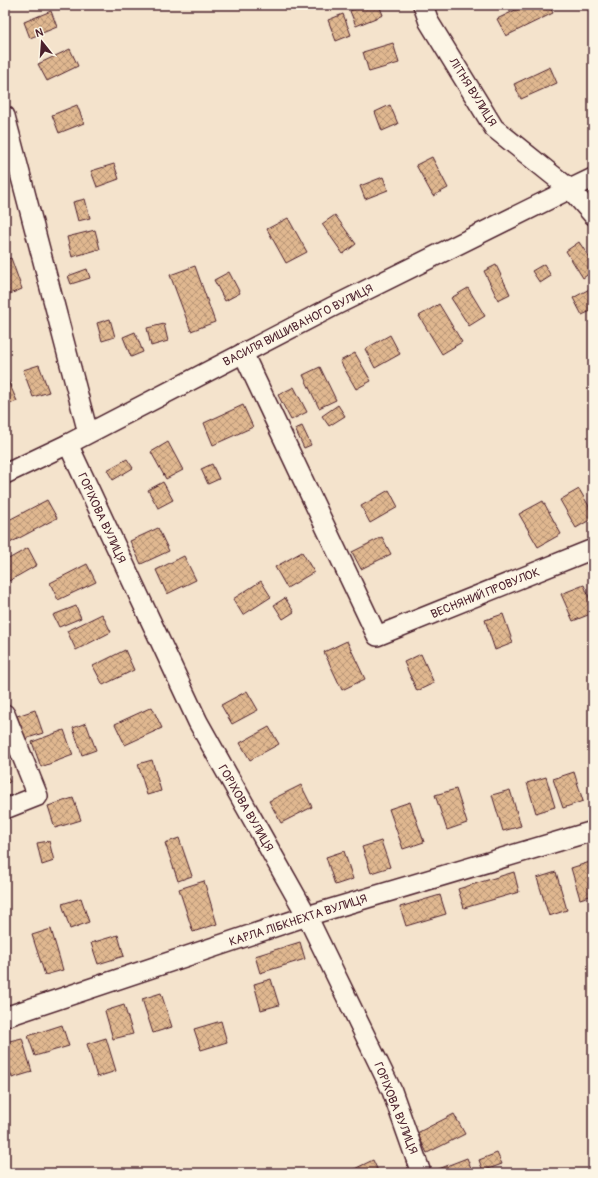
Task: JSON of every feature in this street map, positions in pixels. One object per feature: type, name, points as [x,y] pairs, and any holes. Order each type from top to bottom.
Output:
[{"type":"street","name":"ЛІТНЯ ВУЛИЦЯ","points":[[423,5],[429,22],[494,128],[570,188],[593,215]]},
{"type":"street","points":[[5,116],[88,433]]},
{"type":"street","name":"ВАСИЛЯ ВИШИВАНОГО ВУЛИЦЯ","points":[[5,474],[68,444],[332,306],[593,178]]},
{"type":"street","name":"ВЕСНЯНИЙ ПРОВУЛОК","points":[[243,353],[376,636],[593,549]]},
{"type":"street","name":"ГОРІХОВА ВУЛИЦЯ","points":[[68,444],[198,722],[307,916],[392,1091],[422,1173]]},
{"type":"street","points":[[5,714],[38,796],[5,809]]},
{"type":"street","name":"КАРЛА ЛІБКНЕХТА ВУЛИЦЯ","points":[[5,1017],[307,916],[593,831]]},
{"type":"building","points":[[366,5],[379,5],[383,15],[356,26],[350,11]]},
{"type":"building","points":[[526,5],[549,5],[553,13],[506,36],[497,19]]},
{"type":"building","points":[[51,11],[57,27],[30,38],[24,22]]},
{"type":"building","points":[[343,14],[351,35],[336,41],[328,20]]},
{"type":"building","points":[[393,43],[399,63],[369,72],[363,52]]},
{"type":"building","points":[[70,49],[78,66],[47,81],[38,64]]},
{"type":"building","points":[[550,67],[557,83],[521,99],[514,84]]},
{"type":"building","points":[[77,105],[84,123],[59,133],[52,115]]},
{"type":"building","points":[[390,105],[398,124],[382,131],[375,112]]},
{"type":"building","points":[[432,157],[448,188],[433,196],[416,165]]},
{"type":"building","points":[[114,164],[119,179],[97,187],[91,171]]},
{"type":"building","points":[[383,177],[388,190],[365,199],[360,186]]},
{"type":"building","points":[[85,199],[90,218],[78,221],[73,202]]},
{"type":"building","points":[[335,215],[356,244],[343,254],[322,224]]},
{"type":"building","points":[[288,218],[307,252],[286,263],[267,229]]},
{"type":"building","points":[[95,230],[100,249],[72,257],[67,237]]},
{"type":"building","points":[[579,242],[593,263],[593,271],[583,278],[566,251]]},
{"type":"building","points":[[11,258],[22,289],[5,296],[5,260]]},
{"type":"building","points":[[544,264],[551,276],[540,283],[532,271]]},
{"type":"building","points":[[496,265],[510,294],[498,300],[484,271]]},
{"type":"building","points":[[195,266],[215,322],[191,331],[170,275]]},
{"type":"building","points":[[87,269],[90,278],[71,284],[68,276]]},
{"type":"building","points":[[229,272],[240,293],[225,301],[214,280]]},
{"type":"building","points":[[593,287],[593,310],[582,315],[573,298]]},
{"type":"building","points":[[468,288],[485,316],[469,326],[451,298]]},
{"type":"building","points":[[439,304],[462,342],[442,354],[419,316]]},
{"type":"building","points":[[110,319],[115,337],[102,341],[97,323]]},
{"type":"building","points":[[164,324],[168,341],[151,346],[147,328]]},
{"type":"building","points":[[135,332],[143,352],[131,357],[123,337]]},
{"type":"building","points":[[390,335],[400,354],[375,368],[365,349]]},
{"type":"building","points":[[355,353],[371,381],[356,389],[340,361]]},
{"type":"building","points":[[39,365],[49,392],[33,397],[23,370]]},
{"type":"building","points":[[320,367],[336,400],[319,408],[303,375]]},
{"type":"building","points":[[5,374],[17,401],[5,406]]},
{"type":"building","points":[[294,387],[307,412],[291,420],[278,395]]},
{"type":"building","points":[[243,405],[253,427],[213,445],[204,423]]},
{"type":"building","points":[[338,405],[345,416],[329,426],[322,416]]},
{"type":"building","points":[[302,426],[311,445],[304,448],[295,429]]},
{"type":"building","points":[[168,442],[183,470],[166,479],[151,452]]},
{"type":"building","points":[[127,459],[133,468],[113,480],[107,470]]},
{"type":"building","points":[[212,464],[219,479],[208,484],[201,469]]},
{"type":"building","points":[[163,482],[173,500],[158,508],[148,490]]},
{"type":"building","points":[[579,489],[593,513],[593,518],[576,528],[560,500]]},
{"type":"building","points":[[389,490],[398,507],[370,523],[361,506]]},
{"type":"building","points":[[47,500],[57,518],[8,544],[5,539],[5,522]]},
{"type":"building","points":[[543,501],[561,534],[538,547],[519,514]]},
{"type":"building","points":[[158,528],[169,551],[141,564],[130,541]]},
{"type":"building","points":[[382,537],[391,554],[361,569],[352,552]]},
{"type":"building","points":[[28,548],[37,565],[9,581],[5,574],[5,561]]},
{"type":"building","points":[[302,552],[314,572],[287,588],[275,567]]},
{"type":"building","points":[[184,556],[196,580],[167,594],[156,570]]},
{"type":"building","points":[[87,564],[96,582],[58,600],[50,583]]},
{"type":"building","points":[[261,581],[271,597],[243,615],[233,599]]},
{"type":"building","points":[[584,585],[593,607],[593,613],[573,621],[561,594]]},
{"type":"building","points":[[285,598],[294,612],[283,619],[274,605]]},
{"type":"building","points":[[76,606],[81,618],[59,627],[53,615]]},
{"type":"building","points":[[102,614],[111,632],[76,650],[67,631]]},
{"type":"building","points":[[503,614],[513,643],[495,650],[485,620]]},
{"type":"building","points":[[347,641],[365,679],[342,690],[324,652]]},
{"type":"building","points":[[125,650],[134,670],[103,685],[93,666]]},
{"type":"building","points":[[421,654],[434,683],[417,691],[404,662]]},
{"type":"building","points":[[247,691],[258,710],[232,724],[221,705]]},
{"type":"building","points":[[152,707],[162,728],[125,745],[115,724]]},
{"type":"building","points":[[35,710],[43,733],[25,739],[17,716]]},
{"type":"building","points":[[86,723],[96,750],[82,755],[73,728]]},
{"type":"building","points":[[269,727],[279,744],[250,760],[240,743]]},
{"type":"building","points":[[64,730],[73,755],[41,767],[32,742]]},
{"type":"building","points":[[152,760],[161,791],[147,795],[138,764]]},
{"type":"building","points":[[5,771],[10,782],[5,784]]},
{"type":"building","points":[[574,772],[583,801],[563,808],[553,779]]},
{"type":"building","points":[[546,777],[555,807],[536,813],[527,783]]},
{"type":"building","points":[[301,785],[312,807],[281,823],[269,801]]},
{"type":"building","points":[[456,789],[467,823],[447,830],[435,795]]},
{"type":"building","points":[[510,790],[521,826],[503,831],[492,795]]},
{"type":"building","points":[[73,798],[81,820],[55,828],[48,806]]},
{"type":"building","points":[[410,802],[424,842],[403,849],[389,809]]},
{"type":"building","points":[[179,838],[192,876],[178,881],[165,843]]},
{"type":"building","points":[[49,841],[54,861],[42,865],[37,843]]},
{"type":"building","points":[[381,841],[390,867],[371,873],[362,847]]},
{"type":"building","points":[[344,851],[353,879],[335,885],[326,857]]},
{"type":"building","points":[[5,854],[10,866],[5,868]]},
{"type":"building","points":[[590,862],[593,873],[593,895],[580,899],[571,868]]},
{"type":"building","points":[[514,872],[519,892],[464,908],[458,889]]},
{"type":"building","points":[[556,872],[567,910],[549,916],[537,878]]},
{"type":"building","points":[[204,881],[217,924],[193,932],[179,889]]},
{"type":"building","points":[[440,895],[446,914],[406,926],[400,907]]},
{"type":"building","points":[[81,898],[89,922],[70,929],[62,904]]},
{"type":"building","points":[[51,929],[63,970],[45,975],[32,935]]},
{"type":"building","points":[[118,935],[124,956],[98,964],[91,943]]},
{"type":"building","points":[[300,942],[305,959],[260,973],[255,956]]},
{"type":"building","points":[[271,979],[279,1005],[261,1010],[254,984]]},
{"type":"building","points":[[161,993],[172,1027],[153,1033],[142,999]]},
{"type":"building","points":[[124,1005],[133,1034],[113,1039],[105,1011]]},
{"type":"building","points":[[221,1021],[227,1042],[201,1050],[194,1029]]},
{"type":"building","points":[[62,1025],[69,1046],[35,1056],[28,1036]]},
{"type":"building","points":[[22,1038],[32,1072],[12,1078],[5,1052],[5,1042]]},
{"type":"building","points":[[106,1038],[116,1071],[97,1077],[87,1044]]},
{"type":"building","points":[[454,1114],[465,1134],[427,1153],[417,1133]]},
{"type":"building","points":[[497,1153],[502,1164],[483,1171],[479,1160]]},
{"type":"building","points":[[467,1158],[473,1173],[437,1173],[436,1170]]},
{"type":"building","points":[[373,1160],[379,1173],[346,1173]]}]
